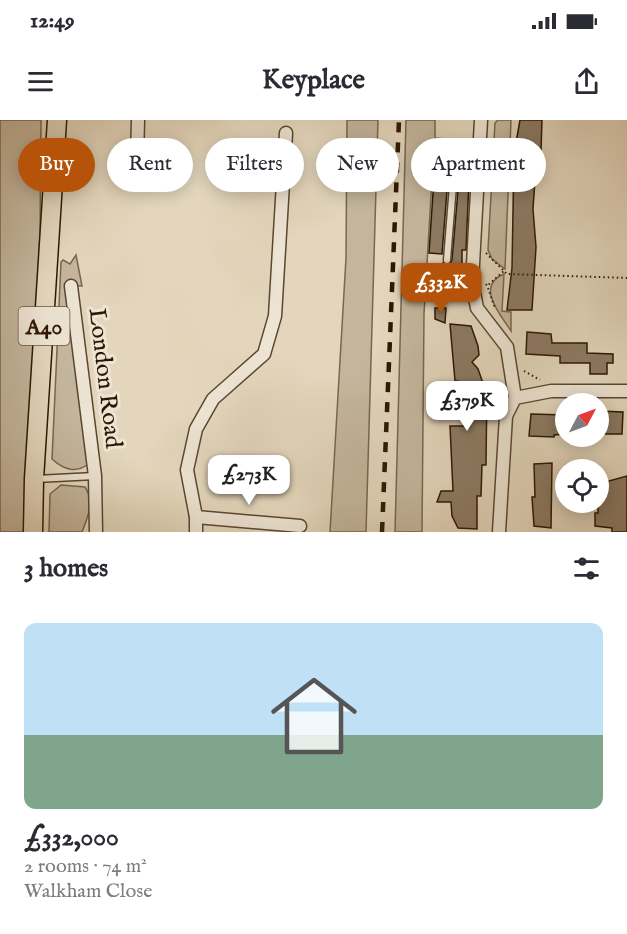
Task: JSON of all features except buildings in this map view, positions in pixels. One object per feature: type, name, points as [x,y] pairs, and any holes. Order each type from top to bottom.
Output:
[{"type":"main road","name":"A40","points":[[33,532],[34,479],[57,120]]},
{"type":"street","points":[[138,120],[138,138]]},
{"type":"street","points":[[480,138],[481,120]]},
{"type":"street","points":[[196,532],[196,517],[187,470],[196,429],[213,399],[264,354],[275,316],[286,133]]},
{"type":"street","points":[[477,192],[472,282],[477,308],[507,347],[515,398],[506,416],[499,532]]},
{"type":"street","name":"London Road","points":[[70,286],[95,477],[96,532]]},
{"type":"street","points":[[515,398],[551,391],[627,391]]},
{"type":"street","points":[[196,517],[300,526]]},
{"type":"lane","points":[[447,260],[452,192]]},
{"type":"lane","name":"London Road","points":[[34,479],[95,477]]},
{"type":"path","points":[[485,261],[484,251],[507,274],[627,278]]},
{"type":"path","points":[[487,286],[504,271]]},
{"type":"path","points":[[486,278],[495,308]]},
{"type":"path","points":[[519,367],[538,380],[549,380]]},
{"type":"shaded area","points":[[0,120],[41,120],[41,138],[18,138],[18,192],[40,192],[26,532],[0,532]]},
{"type":"shaded area","points":[[347,120],[378,120],[377,138],[347,138]]},
{"type":"shaded area","points":[[406,120],[435,120],[435,138],[411,138],[411,192],[431,192],[424,314],[422,532],[395,532]]},
{"type":"shaded area","points":[[498,120],[511,120],[510,138],[494,138],[495,123]]},
{"type":"shaded area","points":[[346,192],[376,192],[366,532],[330,532],[346,258]]},
{"type":"shaded area","points":[[491,192],[508,192],[505,269],[492,259],[488,250]]},
{"type":"shaded area","points":[[76,255],[82,286],[69,285],[90,463],[80,469],[70,469],[52,459],[61,262],[63,260],[70,264]]},
{"type":"shaded area","points":[[504,274],[502,311],[511,312],[511,331],[496,309],[491,293],[491,286]]},
{"type":"shaded area","points":[[61,485],[85,487],[88,493],[90,509],[82,532],[49,532],[50,494]]},
{"type":"railway","points":[[382,532],[399,120]]}]
